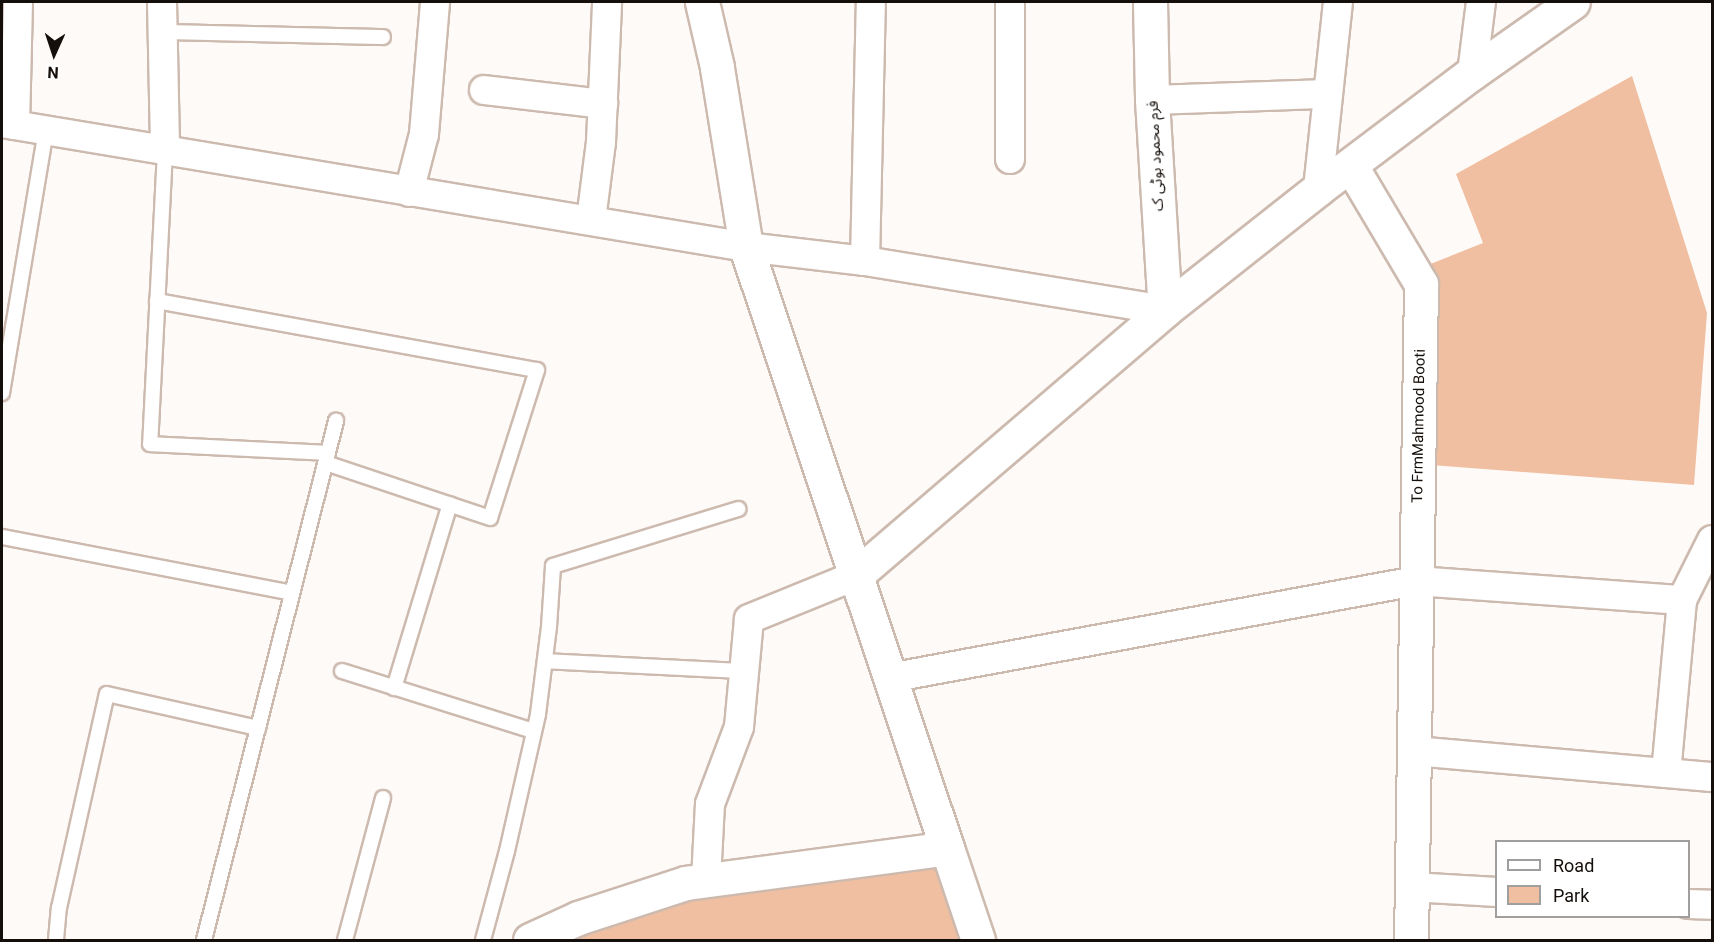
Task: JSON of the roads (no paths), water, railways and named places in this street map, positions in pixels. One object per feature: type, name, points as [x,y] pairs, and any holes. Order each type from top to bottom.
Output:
[{"type":"street","points":[[18,2],[8,124],[746,247],[865,261],[1165,310]]},
{"type":"street","points":[[162,2],[165,151]]},
{"type":"street","points":[[409,192],[424,134],[435,2]]},
{"type":"street","points":[[591,220],[601,142],[607,2]]},
{"type":"street","points":[[702,2],[717,67],[746,247],[888,678],[978,940]]},
{"type":"street","points":[[865,261],[871,2]]},
{"type":"street","points":[[1010,2],[1010,159]]},
{"type":"street","name":"فرم محمود بوٹی ک","points":[[1150,2],[1152,100],[1165,310]]},
{"type":"street","points":[[1318,189],[1338,2]]},
{"type":"street","points":[[1472,73],[1481,2]]},
{"type":"street","points":[[706,880],[710,804],[740,727],[749,619],[855,576],[1165,310],[1318,189],[1472,73],[1573,2]]},
{"type":"street","points":[[484,90],[603,104]]},
{"type":"street","points":[[1152,100],[1328,94]]},
{"type":"street","name":"To FrmMahmood Booti","points":[[1351,166],[1420,284],[1411,940]]},
{"type":"street","points":[[1666,773],[1682,600],[1713,540]]},
{"type":"street","points":[[888,678],[1416,581],[1682,600]]},
{"type":"street","points":[[1414,751],[1713,777]]},
{"type":"street","points":[[530,940],[578,918],[686,883],[946,848]]},
{"type":"street","points":[[1412,887],[1495,892]]},
{"type":"street","points":[[1690,904],[1713,905]]},
{"type":"lane","points":[[163,32],[383,37]]},
{"type":"lane","points":[[2,393],[46,131]]},
{"type":"lane","points":[[157,301],[537,370],[490,518],[327,458],[150,444],[157,301],[165,151]]},
{"type":"lane","points":[[204,940],[336,421]]},
{"type":"lane","points":[[394,688],[450,504]]},
{"type":"lane","points":[[483,940],[507,851],[534,731],[545,661],[553,566],[738,509]]},
{"type":"lane","points":[[2,537],[292,593]]},
{"type":"lane","points":[[545,661],[744,671]]},
{"type":"lane","points":[[342,671],[534,731]]},
{"type":"lane","points":[[56,940],[58,908],[107,694],[258,728]]},
{"type":"lane","points":[[345,940],[383,798]]}]
